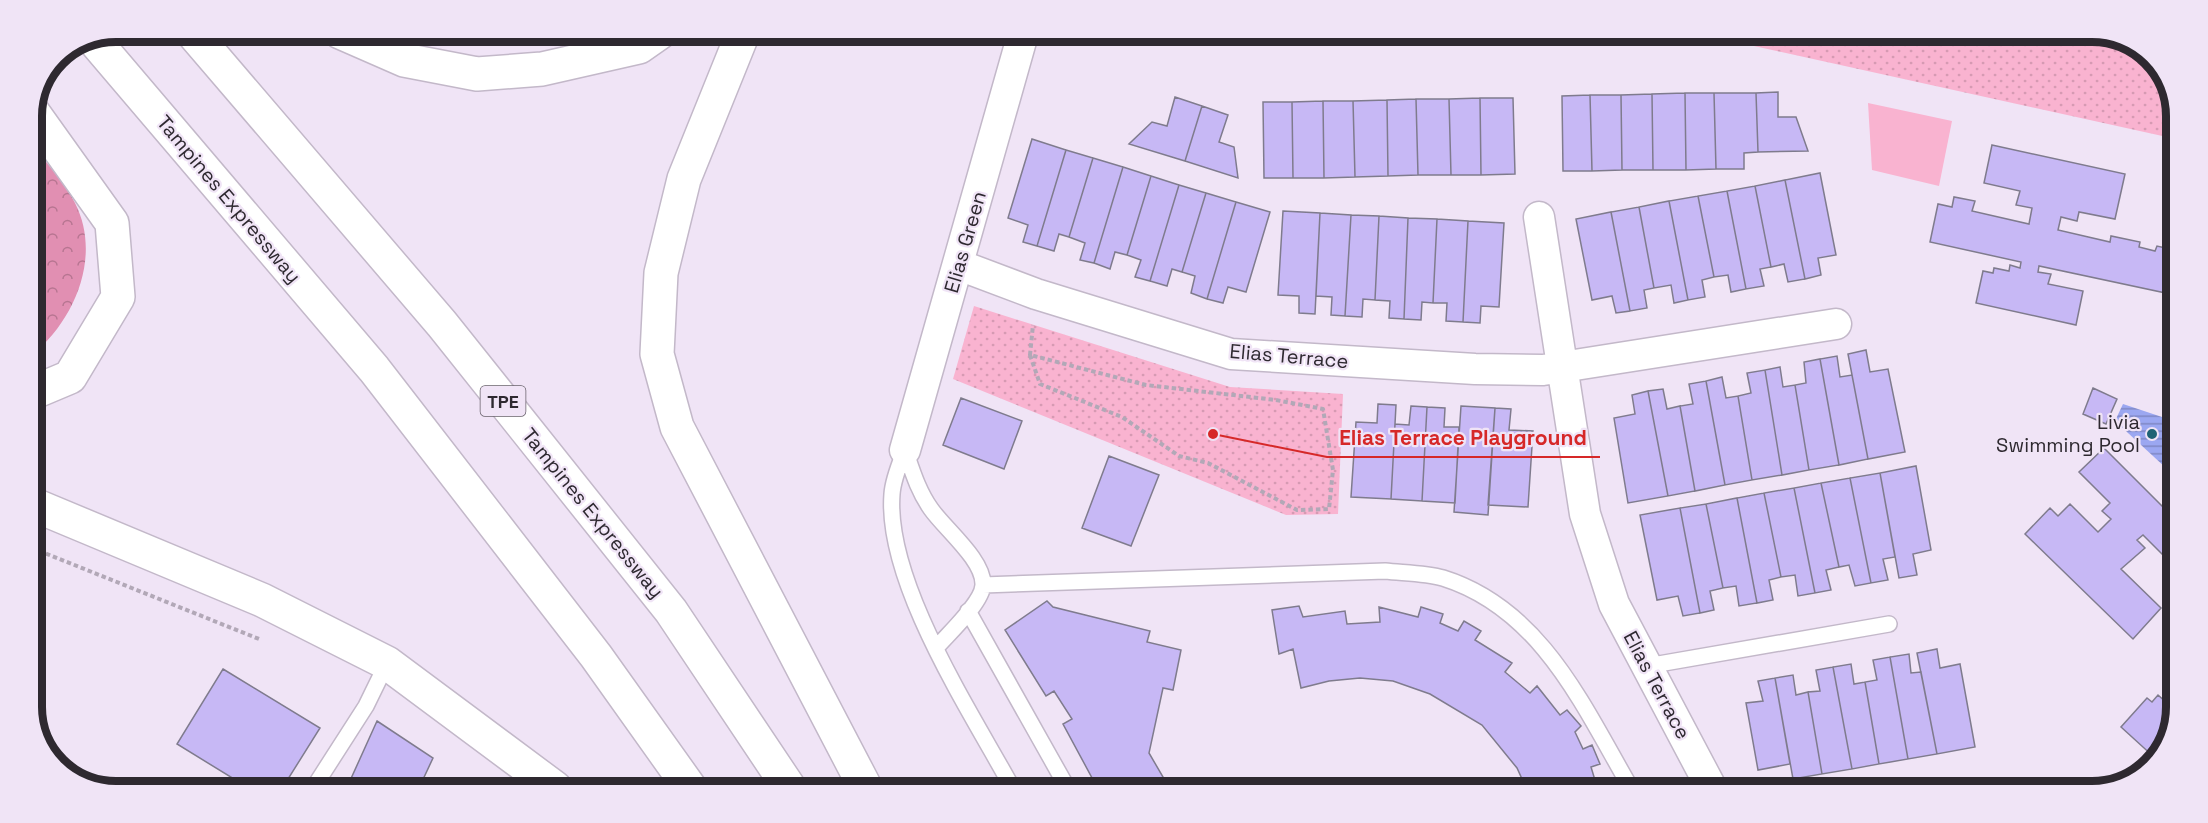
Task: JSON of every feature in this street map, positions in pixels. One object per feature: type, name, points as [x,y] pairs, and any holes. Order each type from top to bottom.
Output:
[{"type":"highway","name":"Tampines Expressway","points":[[201,42],[442,324],[671,611],[785,781]]},
{"type":"highway","points":[[363,42],[404,60],[477,74],[542,69],[639,47],[646,42]]},
{"type":"highway","points":[[739,42],[684,179],[661,273],[657,354],[677,427],[862,781]]},
{"type":"highway","name":"Tampines Expressway","points":[[98,44],[374,369],[596,657],[685,781]]},
{"type":"highway","points":[[42,125],[112,223],[118,297],[70,377],[42,389]]},
{"type":"highway","points":[[42,508],[262,600],[387,663],[546,781]]},
{"type":"street","name":"Elias Green","points":[[904,450],[959,265],[1021,42]]},
{"type":"street","name":"Elias Terrace","points":[[1539,217],[1585,514],[1614,604],[1708,781]]},
{"type":"street","name":"Elias Terrace","points":[[959,265],[1036,294],[1231,354],[1475,369],[1544,370],[1836,324]]},
{"type":"lane","points":[[904,450],[930,508],[974,560],[983,585],[978,599],[936,648]]},
{"type":"lane","points":[[904,450],[892,493],[894,539],[903,573],[936,648],[1009,781]]},
{"type":"lane","points":[[983,585],[1385,571],[1442,578],[1485,596],[1528,628],[1567,678],[1627,781]]},
{"type":"lane","points":[[968,610],[1064,781]]},
{"type":"lane","points":[[1647,666],[1889,624]]},
{"type":"lane","points":[[318,781],[366,706],[387,663]]},
{"type":"path","points":[[1030,355],[1146,385],[1276,400],[1323,410],[1333,470],[1329,509],[1297,510],[1208,463],[1179,456],[1122,417],[1040,384],[1030,355],[1036,294]]},
{"type":"path","points":[[42,552],[266,642]]},
{"type":"shaded area","points":[[1736,42],[2092,42],[2116,46],[2137,57],[2151,71],[2158,83],[2165,101],[2166,137]]},
{"type":"shaded area","points":[[1868,103],[1952,121],[1939,186],[1872,170]]},
{"type":"shaded area","points":[[974,306],[1230,387],[1343,394],[1338,514],[1286,515],[953,379]]},
{"type":"green space","points":[[42,156],[71,195],[83,223],[86,244],[85,265],[72,306],[42,346]]},
{"type":"water","name":"Livia Swimming Pool","points":[[2123,404],[2166,418],[2166,468],[2115,421]]},
{"type":"building","points":[[1778,92],[1778,117],[1796,117],[1808,151],[1758,152],[1756,93]]},
{"type":"building","points":[[1685,93],[1686,170],[1653,170],[1652,94]]},
{"type":"building","points":[[1685,93],[1714,93],[1716,169],[1686,170]]},
{"type":"building","points":[[1714,93],[1756,93],[1758,152],[1744,153],[1744,169],[1716,169]]},
{"type":"building","points":[[1652,94],[1653,170],[1622,170],[1621,95]]},
{"type":"building","points":[[1590,95],[1592,171],[1563,171],[1562,96]]},
{"type":"building","points":[[1590,95],[1621,95],[1622,170],[1592,171]]},
{"type":"building","points":[[1175,97],[1202,106],[1185,161],[1129,144],[1152,122],[1167,126]]},
{"type":"building","points":[[1480,98],[1481,175],[1451,175],[1449,99]]},
{"type":"building","points":[[1480,98],[1513,98],[1515,174],[1481,175]]},
{"type":"building","points":[[1416,99],[1418,175],[1388,176],[1387,100]]},
{"type":"building","points":[[1416,99],[1449,99],[1451,175],[1418,175]]},
{"type":"building","points":[[1387,100],[1388,176],[1355,177],[1353,101]]},
{"type":"building","points":[[1323,101],[1324,178],[1293,178],[1292,102]]},
{"type":"building","points":[[1323,101],[1353,101],[1355,177],[1324,178]]},
{"type":"building","points":[[1263,102],[1292,102],[1293,178],[1264,178]]},
{"type":"building","points":[[1202,106],[1228,115],[1219,142],[1234,147],[1238,178],[1185,161]]},
{"type":"building","points":[[1032,139],[1066,150],[1037,246],[1023,242],[1028,225],[1008,218]]},
{"type":"building","points":[[1992,145],[2125,174],[2115,219],[2079,212],[2077,221],[2061,217],[2058,230],[2110,242],[2111,236],[2140,242],[2139,247],[2155,251],[2157,246],[2166,248],[2166,293],[2039,266],[2038,272],[2051,274],[2048,284],[2083,291],[2076,325],[1976,303],[1983,271],[1993,273],[1994,268],[2009,271],[2010,265],[2020,268],[2021,262],[1930,242],[1938,204],[1952,207],[1954,197],[1975,201],[1972,211],[2029,224],[2032,208],[2016,205],[2020,191],[1984,183]]},
{"type":"building","points":[[1066,150],[1093,158],[1069,237],[1059,234],[1054,251],[1037,246]]},
{"type":"building","points":[[1093,158],[1123,167],[1094,263],[1080,260],[1085,243],[1069,237]]},
{"type":"building","points":[[1123,167],[1151,176],[1127,255],[1115,252],[1110,269],[1094,263]]},
{"type":"building","points":[[1820,173],[1836,255],[1818,258],[1821,275],[1805,279],[1785,180]]},
{"type":"building","points":[[1151,176],[1179,185],[1150,281],[1135,277],[1141,260],[1127,255]]},
{"type":"building","points":[[1785,180],[1805,279],[1788,282],[1784,264],[1771,267],[1755,186]]},
{"type":"building","points":[[1179,185],[1206,193],[1182,272],[1172,269],[1167,286],[1150,281]]},
{"type":"building","points":[[1755,186],[1771,267],[1760,269],[1764,286],[1746,289],[1727,191]]},
{"type":"building","points":[[1727,191],[1746,289],[1731,292],[1728,275],[1714,277],[1698,196]]},
{"type":"building","points":[[1206,193],[1236,202],[1207,299],[1191,293],[1195,276],[1182,272]]},
{"type":"building","points":[[1698,196],[1714,277],[1702,280],[1705,297],[1688,300],[1669,201]]},
{"type":"building","points":[[1669,201],[1688,300],[1674,303],[1671,285],[1654,288],[1639,207]]},
{"type":"building","points":[[1236,202],[1270,212],[1246,292],[1228,287],[1223,303],[1207,299]]},
{"type":"building","points":[[1639,207],[1654,288],[1644,290],[1647,308],[1630,311],[1611,212]]},
{"type":"building","points":[[1283,211],[1320,213],[1315,314],[1299,313],[1299,296],[1278,295]]},
{"type":"building","points":[[1611,212],[1630,311],[1616,313],[1612,296],[1592,300],[1576,219]]},
{"type":"building","points":[[1320,213],[1351,215],[1345,316],[1331,315],[1332,297],[1316,296]]},
{"type":"building","points":[[1351,215],[1379,216],[1375,300],[1363,299],[1362,317],[1345,316]]},
{"type":"building","points":[[1379,216],[1408,218],[1404,319],[1389,318],[1390,301],[1375,300]]},
{"type":"building","points":[[1408,218],[1437,219],[1433,303],[1422,302],[1421,320],[1404,319]]},
{"type":"building","points":[[1437,219],[1468,221],[1463,322],[1446,321],[1447,303],[1433,303]]},
{"type":"building","points":[[1468,221],[1504,223],[1499,307],[1481,306],[1480,323],[1463,322]]},
{"type":"building","points":[[1866,350],[1870,372],[1888,369],[1905,452],[1868,459],[1848,354]]},
{"type":"building","points":[[1837,356],[1840,377],[1852,375],[1868,459],[1839,465],[1820,359]]},
{"type":"building","points":[[1820,359],[1839,465],[1809,470],[1795,385],[1806,383],[1804,362]]},
{"type":"building","points":[[1780,367],[1783,387],[1795,385],[1809,470],[1782,475],[1765,370]]},
{"type":"building","points":[[1765,370],[1782,475],[1752,480],[1738,396],[1751,393],[1747,373]]},
{"type":"building","points":[[1722,377],[1726,398],[1738,396],[1752,480],[1725,485],[1706,381]]},
{"type":"building","points":[[1706,381],[1725,485],[1695,491],[1680,406],[1693,404],[1689,384]]},
{"type":"building","points":[[2093,388],[2117,399],[2106,424],[2083,414]]},
{"type":"building","points":[[1663,389],[1667,409],[1680,406],[1695,491],[1668,496],[1648,391]]},
{"type":"building","points":[[1648,391],[1668,496],[1628,503],[1614,418],[1635,414],[1632,395]]},
{"type":"building","points":[[961,398],[1022,421],[1004,469],[943,445]]},
{"type":"building","points":[[1378,404],[1396,405],[1391,499],[1351,497],[1356,422],[1377,423]]},
{"type":"building","points":[[1411,406],[1427,407],[1422,501],[1391,499],[1395,424],[1409,425]]},
{"type":"building","points":[[1461,406],[1495,408],[1488,515],[1454,512]]},
{"type":"building","points":[[1427,407],[1445,408],[1444,427],[1459,427],[1455,503],[1422,501]]},
{"type":"building","points":[[1495,408],[1511,409],[1509,430],[1533,431],[1528,507],[1488,505]]},
{"type":"building","points":[[2104,448],[2166,510],[2166,558],[2143,535],[2137,540],[2145,548],[2121,569],[2161,608],[2133,639],[2025,534],[2050,508],[2058,516],[2070,504],[2098,532],[2111,519],[2102,511],[2110,503],[2079,472]]},
{"type":"building","points":[[1109,456],[1159,475],[1131,546],[1082,528]]},
{"type":"building","points":[[1916,466],[1931,550],[1913,554],[1917,575],[1899,578],[1880,473]]},
{"type":"building","points":[[1880,473],[1895,557],[1883,559],[1888,580],[1871,583],[1850,478]]},
{"type":"building","points":[[1850,478],[1871,583],[1855,586],[1849,565],[1839,567],[1821,483]]},
{"type":"building","points":[[1821,483],[1839,567],[1826,570],[1831,590],[1815,593],[1794,488]]},
{"type":"building","points":[[1794,488],[1815,593],[1798,596],[1795,575],[1781,577],[1764,493]]},
{"type":"building","points":[[1764,493],[1781,577],[1769,580],[1773,600],[1757,603],[1737,498]]},
{"type":"building","points":[[1737,498],[1757,603],[1739,606],[1736,586],[1723,588],[1706,504]]},
{"type":"building","points":[[1706,504],[1723,588],[1710,591],[1714,610],[1700,613],[1680,508]]},
{"type":"building","points":[[1680,508],[1700,613],[1683,616],[1678,596],[1657,600],[1640,515]]},
{"type":"building","points":[[1047,601],[1053,607],[1150,631],[1147,642],[1181,650],[1173,690],[1163,688],[1149,753],[1165,781],[1094,781],[1063,724],[1072,719],[1054,691],[1046,696],[1005,630]]},
{"type":"building","points":[[1299,606],[1303,617],[1345,611],[1347,624],[1380,622],[1379,607],[1418,617],[1421,607],[1443,614],[1440,623],[1458,631],[1464,621],[1481,631],[1475,640],[1512,663],[1505,672],[1530,693],[1537,686],[1560,715],[1567,710],[1581,726],[1575,732],[1583,749],[1592,745],[1600,764],[1591,767],[1595,781],[1523,781],[1517,768],[1482,725],[1430,694],[1393,681],[1360,678],[1329,681],[1301,688],[1293,649],[1279,654],[1272,610]]},
{"type":"building","points":[[1937,649],[1940,668],[1960,664],[1975,747],[1937,754],[1917,653]]},
{"type":"building","points":[[1909,654],[1911,673],[1921,672],[1937,754],[1908,759],[1890,657]]},
{"type":"building","points":[[1890,657],[1908,759],[1879,764],[1865,682],[1877,680],[1873,660]]},
{"type":"building","points":[[1851,664],[1854,684],[1865,682],[1879,764],[1852,769],[1833,667]]},
{"type":"building","points":[[1833,667],[1852,769],[1822,774],[1808,692],[1820,691],[1816,670]]},
{"type":"building","points":[[223,669],[320,728],[287,781],[237,781],[177,744]]},
{"type":"building","points":[[1793,675],[1796,695],[1808,692],[1822,774],[1793,779],[1775,678]]},
{"type":"building","points":[[1775,678],[1790,764],[1758,770],[1746,703],[1763,701],[1758,681]]},
{"type":"building","points":[[2158,695],[2166,702],[2166,707],[2162,731],[2149,753],[2121,727],[2147,698],[2152,702]]},
{"type":"building","points":[[377,721],[433,758],[422,781],[350,781]]},
{"type":"place","name":"Elias Terrace Playground","points":[[1213,434]]},
{"type":"place","name":"Livia Swimming Pool","points":[[2152,434]]}]
